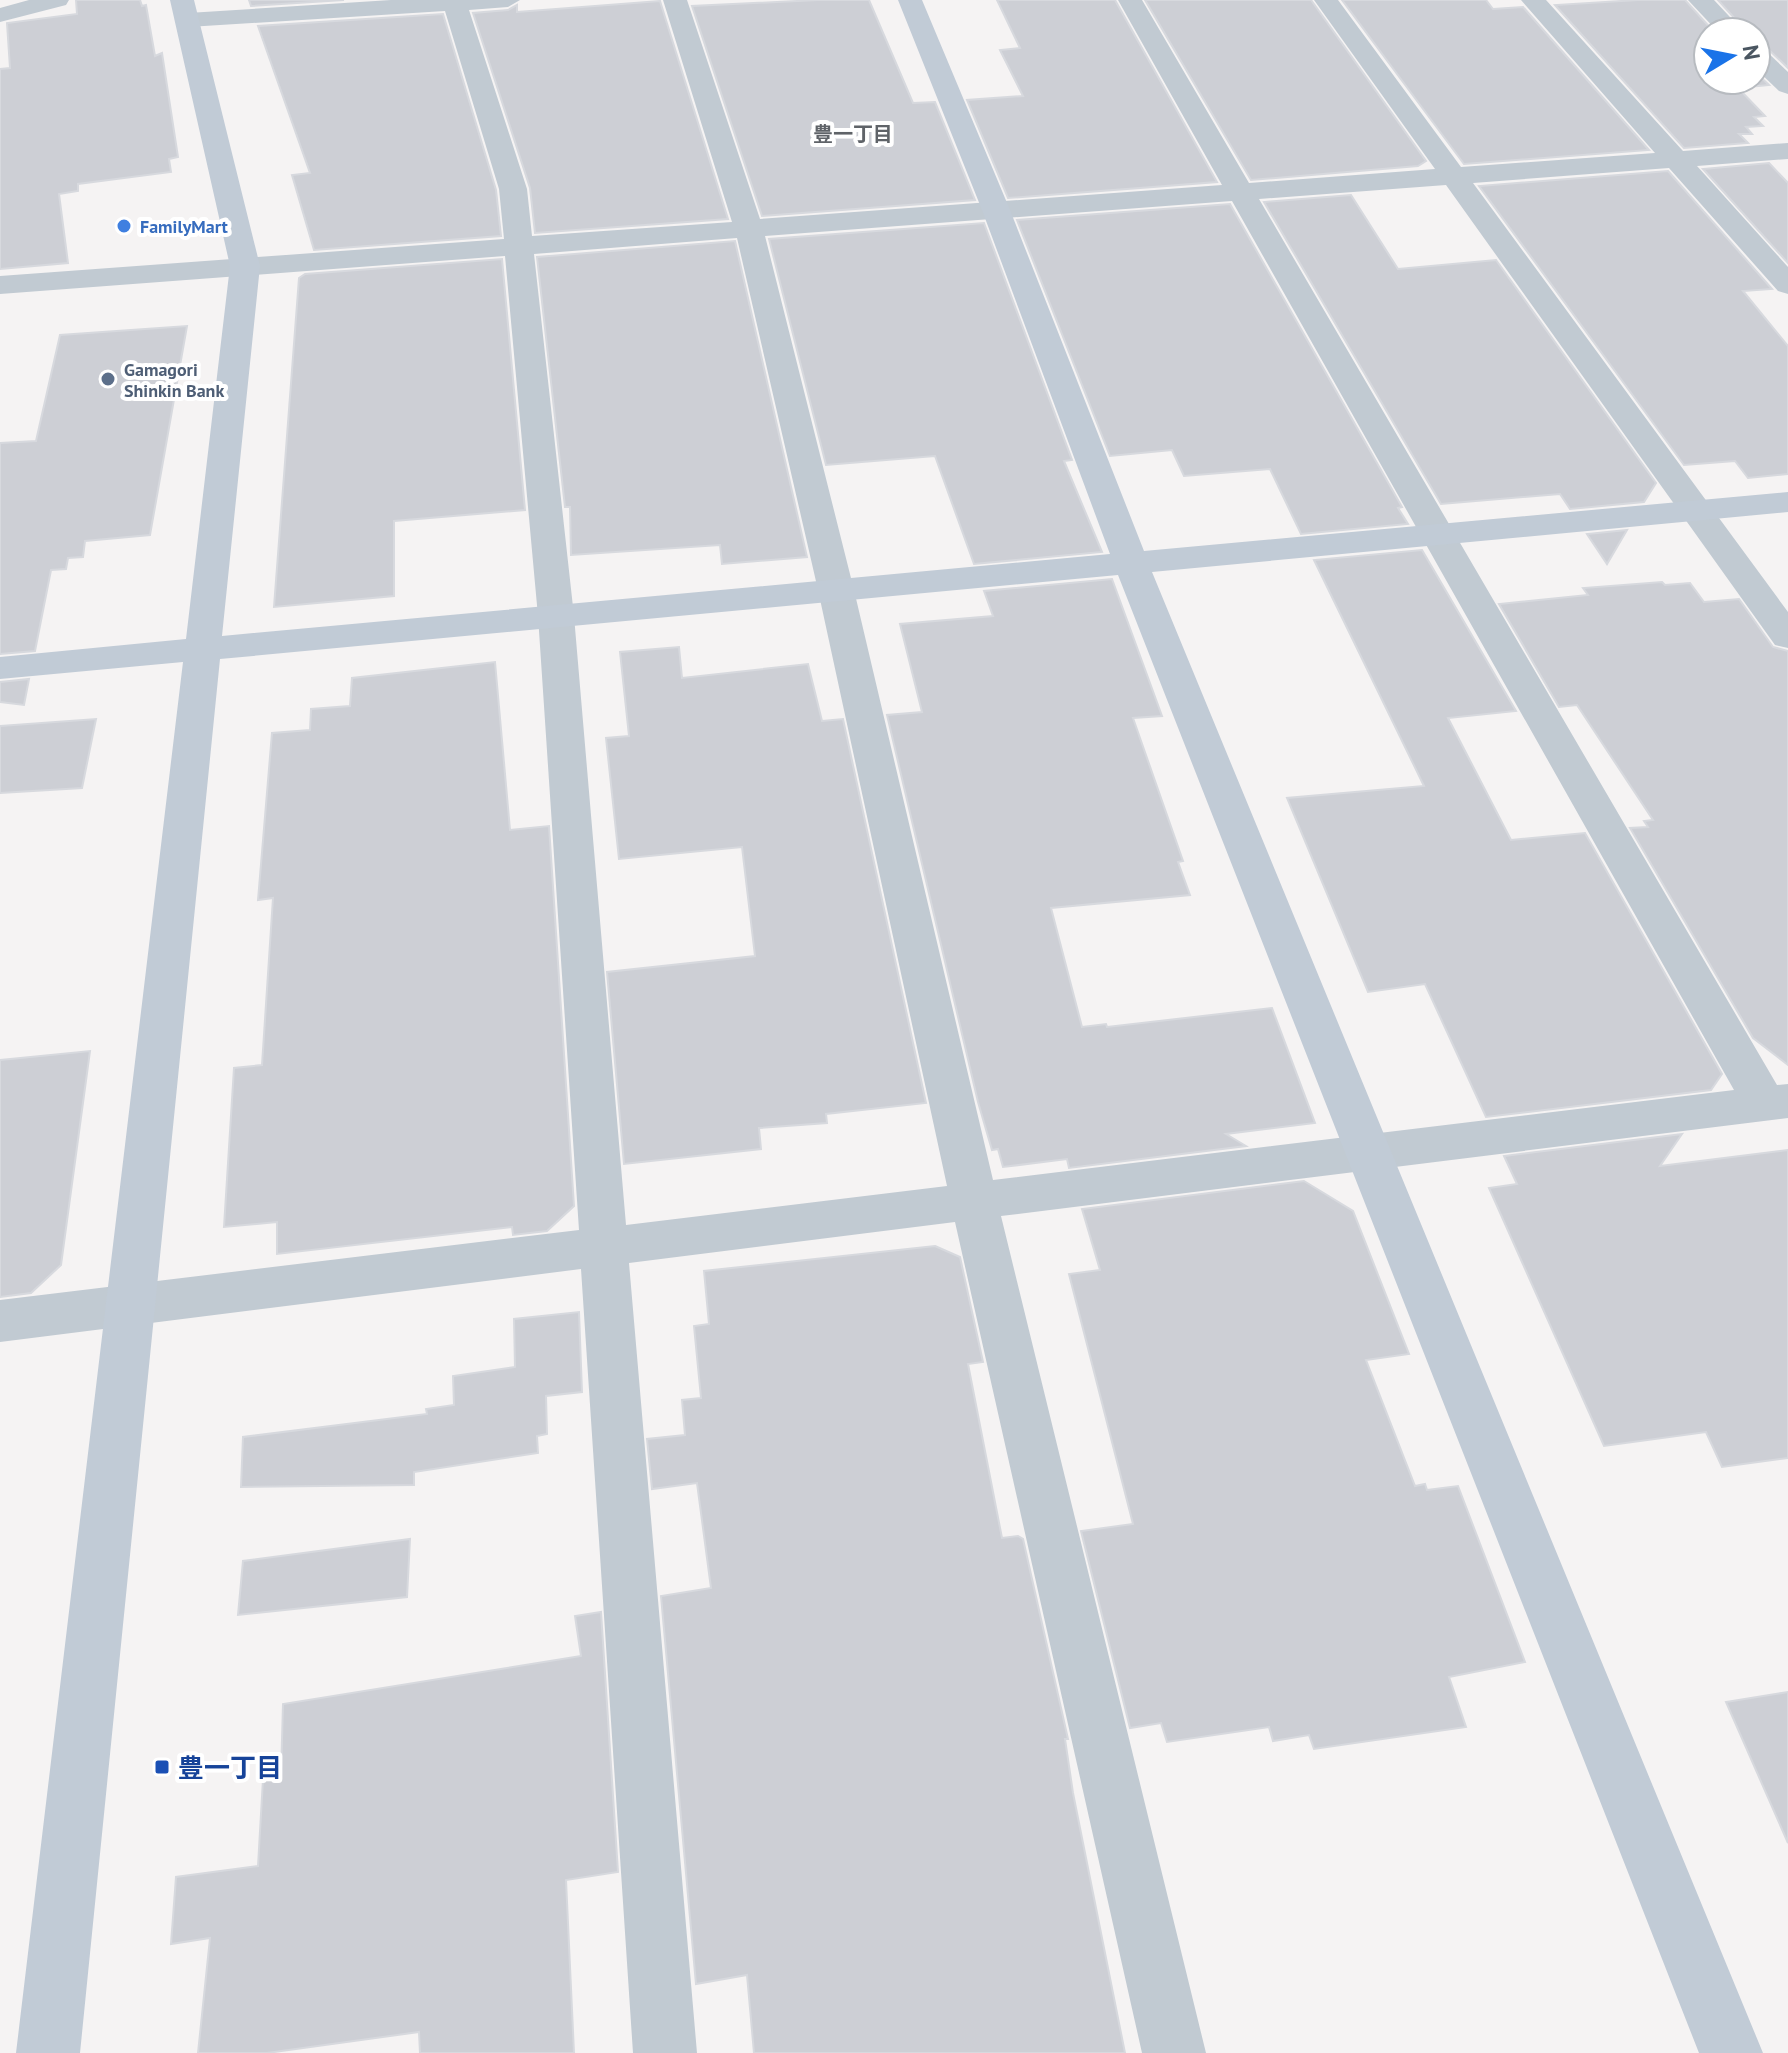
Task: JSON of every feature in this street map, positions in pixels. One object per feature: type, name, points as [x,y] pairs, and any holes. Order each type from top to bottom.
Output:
[{"type":"street","points":[[0,15],[57,0]]},
{"type":"street","points":[[48,2053],[245,266],[185,10],[508,0]]},
{"type":"street","points":[[675,0],[749,229],[836,590],[974,1201],[1174,2053]]},
{"type":"street","points":[[910,0],[996,210],[1131,563],[1731,2053]]},
{"type":"street","points":[[0,1321],[1777,1103],[1440,534],[1130,0]]},
{"type":"street","points":[[1326,0],[1788,637]]},
{"type":"street","points":[[1533,0],[1788,285]]},
{"type":"street","points":[[1700,0],[1716,16]]},
{"type":"street","points":[[455,2],[513,189],[556,616],[665,2053]]},
{"type":"street","points":[[1772,70],[1788,86]]},
{"type":"street","points":[[0,285],[1788,151]]},
{"type":"street","points":[[0,668],[1788,502]]},
{"type":"building","points":[[76,0],[140,0],[142,6],[146,5],[155,56],[162,53],[178,157],[169,159],[171,172],[78,184],[78,191],[59,194],[68,263],[0,269],[0,69],[10,68],[7,23],[77,14]]},
{"type":"building","points":[[249,0],[344,0],[251,6]]},
{"type":"building","points":[[869,0],[913,103],[935,102],[975,200],[762,216],[692,6]]},
{"type":"building","points":[[997,0],[1115,0],[1217,182],[1008,198],[967,100],[1023,96],[1000,50],[1020,48]]},
{"type":"building","points":[[1145,0],[1311,0],[1426,161],[1418,166],[1251,180]]},
{"type":"building","points":[[1342,0],[1486,0],[1493,9],[1523,7],[1649,150],[1464,164]]},
{"type":"building","points":[[1685,0],[1700,16],[1692,16],[1692,96],[1746,96],[1765,116],[1754,117],[1763,126],[1746,127],[1752,134],[1739,134],[1748,143],[1684,148],[1555,5]]},
{"type":"building","points":[[1718,0],[1788,0],[1788,68],[1772,53],[1772,16],[1732,16]]},
{"type":"building","points":[[660,1],[728,219],[535,233],[530,188],[473,13],[508,10],[517,5],[517,12]]},
{"type":"building","points":[[443,14],[496,190],[501,236],[314,250],[292,175],[310,173],[258,26]]},
{"type":"building","points":[[1769,163],[1788,183],[1788,263],[1703,169]]},
{"type":"building","points":[[1668,171],[1772,289],[1743,291],[1788,346],[1788,474],[1748,478],[1735,461],[1684,465],[1479,186]]},
{"type":"building","points":[[1351,195],[1398,269],[1496,260],[1656,483],[1644,502],[1570,509],[1560,494],[1441,504],[1264,202]]},
{"type":"building","points":[[1230,204],[1402,507],[1398,508],[1408,524],[1301,534],[1270,469],[1184,476],[1172,450],[1110,456],[1017,220]]},
{"type":"building","points":[[984,223],[1072,460],[1064,461],[1102,552],[974,564],[935,456],[826,465],[769,239]]},
{"type":"building","points":[[735,241],[807,557],[722,564],[720,545],[571,555],[570,507],[565,507],[537,257]]},
{"type":"building","points":[[502,259],[525,510],[394,521],[394,596],[274,607],[299,278],[305,274]]},
{"type":"building","points":[[187,326],[150,535],[85,541],[83,557],[68,558],[66,569],[51,570],[35,651],[0,654],[0,443],[36,441],[60,335]]},
{"type":"building","points":[[1627,530],[1607,564],[1587,534]]},
{"type":"building","points":[[1422,550],[1516,711],[1448,718],[1511,840],[1585,833],[1722,1074],[1711,1090],[1486,1117],[1425,984],[1368,992],[1287,798],[1424,786],[1314,560]]},
{"type":"building","points":[[1112,579],[1162,716],[1133,718],[1183,861],[1178,862],[1190,895],[1051,908],[1082,1027],[1106,1024],[1107,1027],[1272,1008],[1315,1123],[1226,1134],[1246,1146],[1069,1168],[1067,1159],[1003,1167],[998,1149],[992,1150],[978,1102],[887,715],[922,712],[900,624],[993,616],[984,591]]},
{"type":"building","points":[[1662,582],[1665,585],[1690,583],[1704,602],[1739,599],[1773,647],[1788,651],[1788,1065],[1753,1038],[1630,828],[1648,827],[1644,821],[1653,820],[1577,705],[1559,707],[1499,604],[1588,595],[1583,588]]},
{"type":"building","points":[[679,647],[682,678],[808,664],[822,721],[843,719],[926,1103],[826,1114],[827,1123],[759,1128],[761,1149],[624,1164],[607,972],[755,956],[742,847],[619,859],[606,738],[629,736],[620,652]]},
{"type":"building","points":[[495,662],[510,830],[549,826],[574,1206],[547,1231],[513,1235],[512,1227],[277,1254],[277,1222],[224,1227],[234,1068],[262,1065],[273,898],[258,900],[272,733],[310,730],[311,709],[350,706],[352,678]]},
{"type":"building","points":[[29,679],[24,705],[0,702],[0,682]]},
{"type":"building","points":[[96,719],[82,788],[0,793],[0,726]]},
{"type":"building","points":[[90,1051],[61,1265],[31,1293],[0,1297],[0,1060]]},
{"type":"building","points":[[1682,1134],[1660,1166],[1788,1150],[1788,1458],[1722,1467],[1706,1432],[1604,1446],[1489,1188],[1517,1184],[1504,1156]]},
{"type":"building","points":[[1304,1181],[1353,1211],[1409,1354],[1366,1360],[1415,1486],[1425,1484],[1427,1490],[1458,1486],[1525,1662],[1449,1677],[1466,1727],[1314,1749],[1309,1735],[1273,1741],[1269,1727],[1167,1742],[1161,1723],[1130,1728],[1081,1531],[1133,1524],[1069,1274],[1100,1270],[1082,1209]]},
{"type":"building","points":[[935,1246],[960,1257],[983,1362],[968,1364],[1002,1538],[1018,1536],[1023,1539],[1068,1739],[1065,1739],[1073,1793],[1125,2053],[754,2053],[747,1975],[696,1984],[661,1596],[711,1588],[697,1483],[652,1489],[647,1439],[685,1435],[682,1400],[701,1398],[694,1326],[709,1324],[704,1271]]},
{"type":"building","points":[[579,1312],[582,1392],[546,1396],[547,1434],[537,1436],[538,1453],[414,1472],[414,1485],[241,1487],[243,1437],[427,1414],[426,1409],[454,1405],[453,1376],[515,1367],[514,1319]]},
{"type":"building","points":[[410,1539],[407,1597],[238,1615],[243,1561]]},
{"type":"building","points":[[601,1612],[618,1872],[566,1880],[574,2053],[420,2053],[419,2032],[267,2053],[198,2053],[210,1938],[171,1944],[176,1877],[258,1866],[263,1779],[281,1776],[283,1704],[581,1656],[575,1616]]},
{"type":"building","points":[[1788,1692],[1788,1843],[1726,1702]]},
{"type":"place","name":"FamilyMart","points":[[124,226]]},
{"type":"place","name":"Gamagori Shinkin Bank","points":[[108,379]]},
{"type":"place","name":"豊一丁目","points":[[162,1767]]},
{"type":"district","name":"豊一丁目","points":[[853,134]]}]
